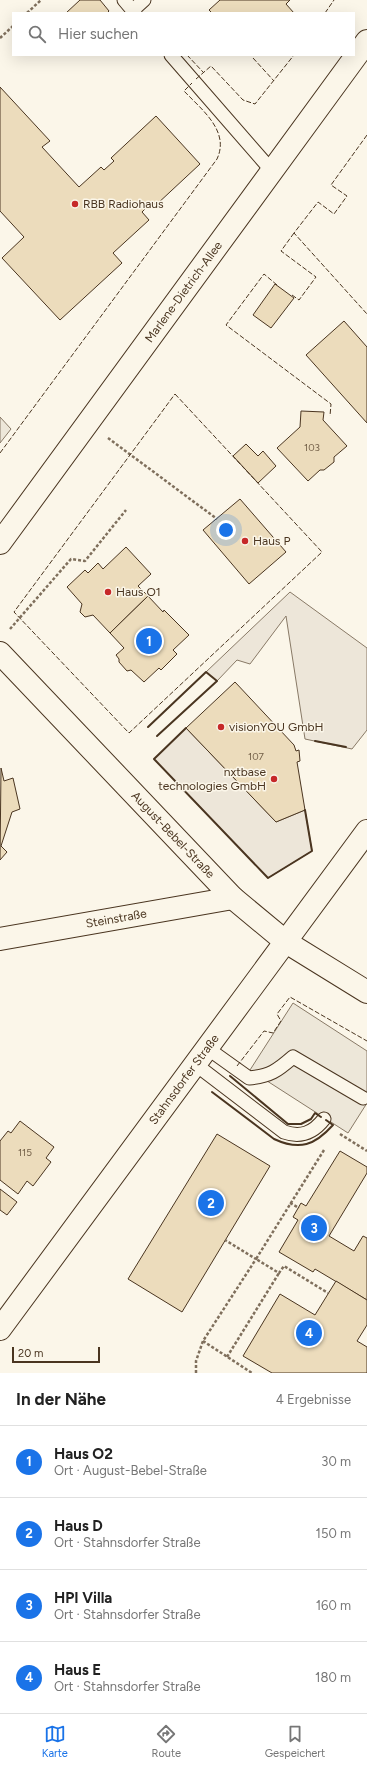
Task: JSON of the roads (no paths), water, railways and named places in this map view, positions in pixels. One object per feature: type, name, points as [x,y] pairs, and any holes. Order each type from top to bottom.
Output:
[{"type":"street","name":"Marlene-Dietrich-Allee","points":[[0,543],[367,41]]},
{"type":"street","name":"August-Bebel-Straße","points":[[0,653],[233,898],[286,942],[367,992]]},
{"type":"street","name":"Stahnsdorfer Straße","points":[[0,1329],[367,831]]},
{"type":"street","name":"Steinstraße","points":[[0,939],[233,898]]},
{"type":"lane","points":[[124,0],[134,12],[144,0]]},
{"type":"lane","points":[[172,56],[272,171]]},
{"type":"lane","points":[[201,1056],[249,1078],[267,1076],[280,1069],[293,1057],[363,1098]]},
{"type":"lane","points":[[201,1056],[284,1132],[294,1135],[303,1135],[312,1131],[324,1119]]},
{"type":"place","name":"RBB Radiohaus","points":[[75,204]]},
{"type":"place","name":"Haus P","points":[[245,541]]},
{"type":"place","name":"Haus O1","points":[[108,592]]},
{"type":"place","name":"Haus O2","points":[[149,641]]},
{"type":"place","name":"visionYOU GmbH","points":[[221,727]]},
{"type":"place","name":"nxtbase technologies GmbH","points":[[274,779]]},
{"type":"place","name":"Haus D","points":[[211,1203]]},
{"type":"place","name":"HPI Villa","points":[[314,1228]]},
{"type":"place","name":"Haus E","points":[[309,1333]]}]
